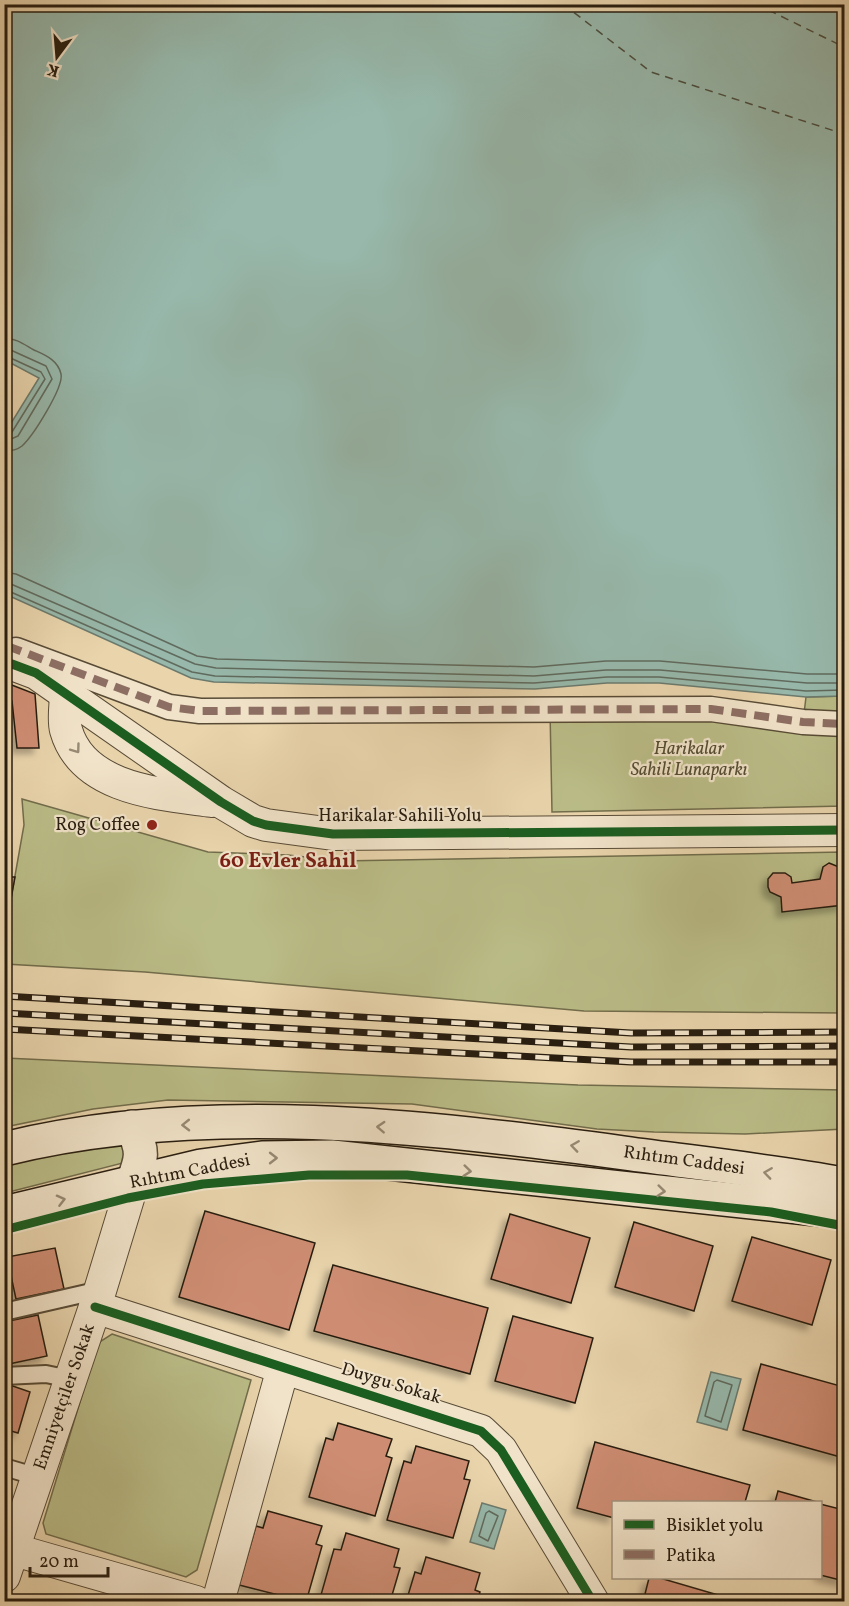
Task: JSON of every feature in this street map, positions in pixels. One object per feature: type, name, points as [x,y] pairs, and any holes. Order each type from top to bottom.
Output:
[{"type":"main road","name":"Rıhtım Caddesi","points":[[4,1149],[83,1133],[132,1127],[248,1123],[403,1129],[504,1137],[836,1190]]},
{"type":"main road","points":[[132,1127],[142,1145],[140,1161],[133,1182]]},
{"type":"main road","name":"Rıhtım Caddesi","points":[[4,1214],[201,1166],[262,1158],[332,1157],[836,1190]]},
{"type":"street","name":"Harikalar Sahili Yolu","points":[[6,654],[66,693],[221,802],[253,821],[266,825],[333,834],[844,830]]},
{"type":"street","points":[[6,654],[169,707],[200,711],[711,710],[803,722],[844,724]]},
{"type":"street","name":"Harikalar Sahili Yolu","points":[[66,693],[66,728],[72,747],[92,767],[121,784],[151,793],[221,802],[281,817],[844,811]]},
{"type":"street","name":"Emniyetçiler Sokak","points":[[7,1558],[38,1477],[98,1298],[133,1182]]},
{"type":"street","name":"Duygu Sokak","points":[[98,1298],[283,1368],[481,1431],[501,1450],[593,1602]]},
{"type":"street","points":[[218,1602],[283,1368]]},
{"type":"street","points":[[7,1558],[196,1602]]},
{"type":"lane","points":[[4,1312],[98,1298]]},
{"type":"lane","points":[[4,1376],[46,1374],[70,1379]]},
{"type":"lane","points":[[4,1467],[38,1477]]},
{"type":"green space","name":"Harikalar Sahili Lunaparkı","points":[[844,696],[844,806],[552,812],[550,710],[803,722],[806,697]]},
{"type":"green space","points":[[22,799],[208,852],[288,855],[340,861],[844,852],[844,1013],[584,1011],[145,972],[5,964],[4,921],[7,921],[24,825]]},
{"type":"green space","points":[[5,1058],[578,1085],[844,1090],[844,1129],[745,1134],[654,1132],[597,1129],[412,1104],[168,1100],[93,1109],[5,1127]]},
{"type":"green space","points":[[115,1136],[129,1142],[123,1163],[5,1193],[5,1164]]},
{"type":"green space","points":[[112,1334],[251,1380],[197,1570],[186,1577],[46,1534],[43,1523],[98,1343]]},
{"type":"water","points":[[5,4],[844,5],[844,696],[806,697],[659,683],[607,683],[535,689],[214,682],[191,678],[5,594],[5,433],[39,378],[5,360]]},
{"type":"water","points":[[711,1372],[741,1379],[727,1430],[697,1422]]},
{"type":"water","points":[[482,1503],[506,1510],[494,1549],[470,1542]]},
{"type":"building","points":[[4,682],[35,694],[39,748],[17,748],[12,701],[4,698]]},
{"type":"building","points":[[829,863],[844,869],[844,905],[782,912],[781,897],[770,892],[768,887],[768,879],[773,873],[785,873],[791,877],[792,883],[820,879],[823,867]]},
{"type":"building","points":[[4,877],[15,877],[7,921],[4,921]]},
{"type":"building","points":[[205,1211],[315,1243],[289,1330],[179,1297]]},
{"type":"building","points":[[510,1214],[590,1238],[571,1303],[491,1279]]},
{"type":"building","points":[[634,1222],[713,1246],[694,1311],[615,1287]]},
{"type":"building","points":[[752,1237],[831,1260],[812,1325],[732,1301]]},
{"type":"building","points":[[55,1248],[64,1289],[16,1299],[7,1257]]},
{"type":"building","points":[[333,1265],[488,1308],[470,1374],[314,1331]]},
{"type":"building","points":[[38,1315],[47,1356],[4,1365],[4,1322]]},
{"type":"building","points":[[513,1316],[593,1338],[575,1403],[495,1381]]},
{"type":"building","points":[[761,1364],[844,1387],[844,1458],[743,1430]]},
{"type":"building","points":[[7,1384],[30,1392],[18,1433],[4,1429]]},
{"type":"building","points":[[338,1423],[392,1439],[386,1456],[392,1458],[375,1516],[309,1497],[326,1438],[333,1440]]},
{"type":"building","points":[[595,1442],[750,1485],[745,1501],[612,1501],[612,1517],[577,1508]]},
{"type":"building","points":[[416,1446],[469,1461],[464,1479],[470,1480],[453,1538],[387,1520],[404,1461],[411,1463]]},
{"type":"building","points":[[778,1491],[813,1501],[775,1501]]},
{"type":"building","points":[[822,1504],[844,1510],[844,1581],[822,1576]]},
{"type":"building","points":[[268,1511],[322,1526],[316,1544],[322,1546],[306,1602],[239,1585],[256,1526],[263,1528]]},
{"type":"building","points":[[346,1533],[399,1549],[394,1567],[400,1568],[390,1602],[319,1602],[334,1549],[341,1550]]},
{"type":"building","points":[[426,1557],[480,1573],[475,1590],[480,1592],[477,1602],[406,1602],[415,1572],[421,1574]]},
{"type":"building","points":[[649,1579],[663,1579],[742,1602],[643,1602]]},
{"type":"ferry route","points":[[563,4],[651,72],[844,134]]},
{"type":"ferry route","points":[[756,4],[844,47]]},
{"type":"railway","points":[[4,996],[631,1033],[844,1032]]},
{"type":"railway","points":[[4,1013],[631,1047],[844,1046]]},
{"type":"railway","points":[[4,1029],[631,1062],[844,1062]]},
{"type":"marked path","points":[[7,646],[169,707],[200,711],[711,709],[803,722],[844,724]]},
{"type":"cycle path","points":[[4,661],[36,673],[221,802],[253,821],[266,825],[333,834],[844,830]]},
{"type":"cycle path","points":[[4,1230],[128,1198],[203,1184],[309,1175],[407,1175],[771,1212],[844,1226]]},
{"type":"cycle path","points":[[95,1307],[481,1431],[501,1450],[593,1602]]},
{"type":"place","name":"Rog Coffee","points":[[152,825]]},
{"type":"district","name":"60 Evler Sahil","points":[[288,861]]}]
